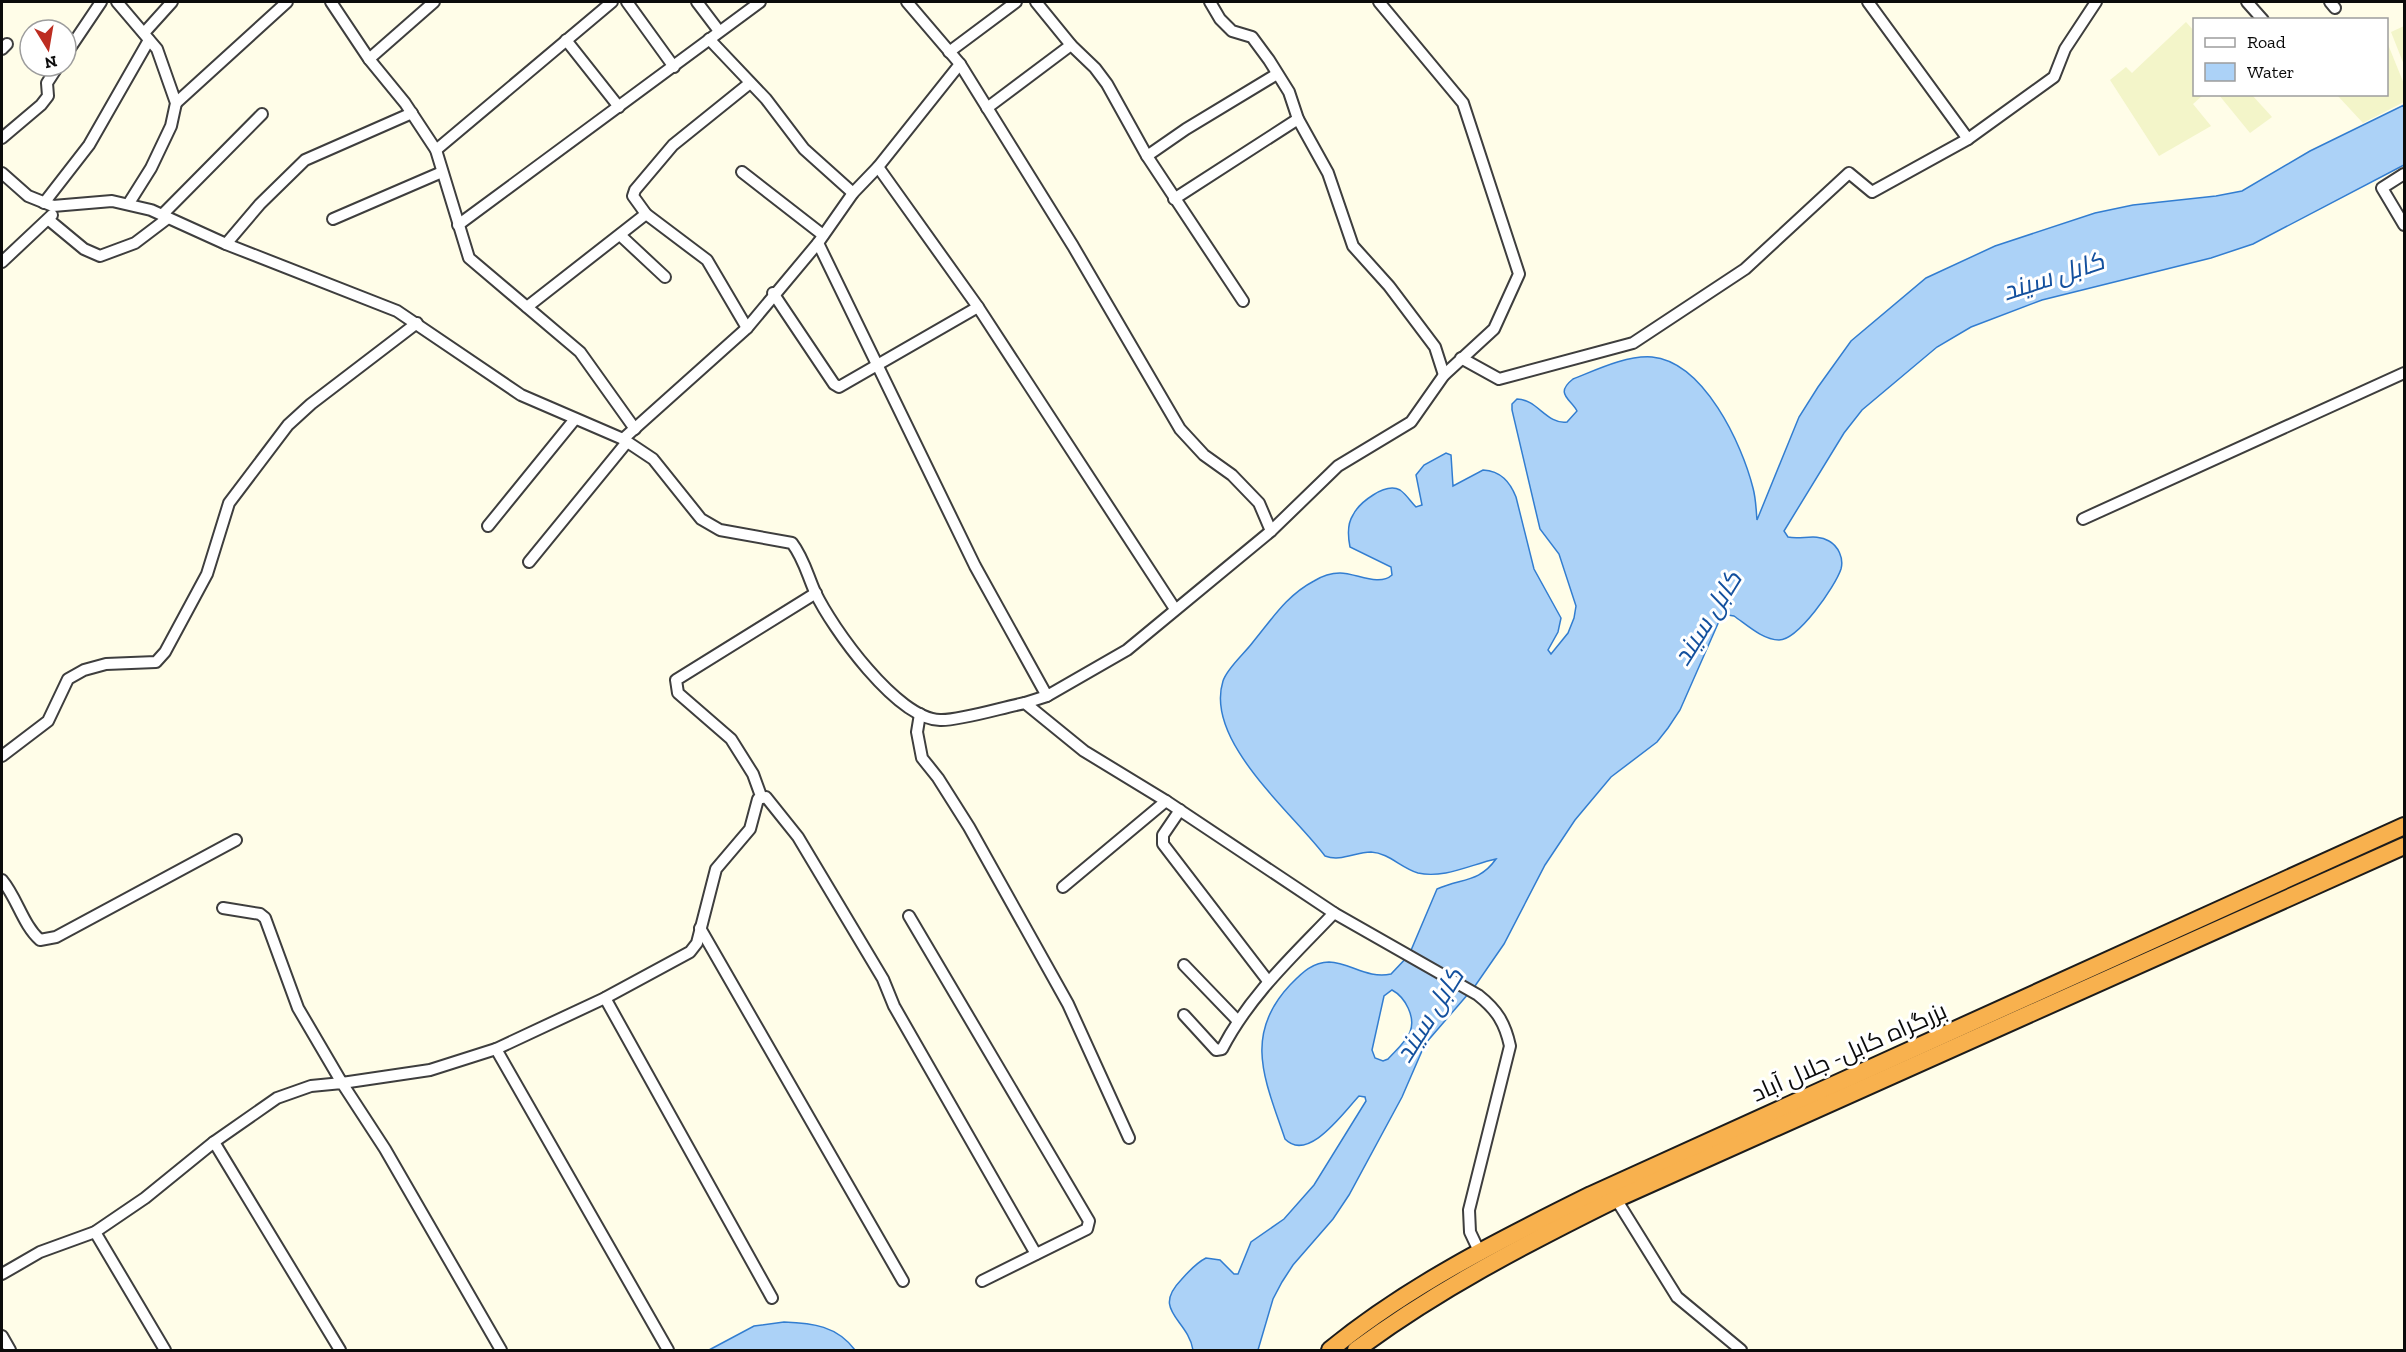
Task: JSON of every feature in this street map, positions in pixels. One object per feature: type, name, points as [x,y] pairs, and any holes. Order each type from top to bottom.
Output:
[{"type":"highway","name":"بزرگراه کابل- جلال آباد","points":[[1356,1350],[1402,1316],[1511,1243],[1650,1176],[2167,944],[2404,826]]},
{"type":"highway","name":"بزرگراه کابل- جلال آباد","points":[[2167,944],[2339,877],[2404,846]]},
{"type":"highway","name":"بزرگراه کابل- جلال آباد","points":[[1594,1202],[1616,1199],[1650,1176]]},
{"type":"highway","name":"بزرگراه کابل- جلال آباد","points":[[1330,1350],[1388,1307],[1479,1251],[1511,1243]]},
{"type":"street","points":[[78,36],[100,2]]},
{"type":"street","points":[[117,2],[157,49],[176,103],[171,126],[129,203]]},
{"type":"street","points":[[2,261],[49,220],[49,204],[89,145],[146,37],[172,2]]},
{"type":"street","points":[[176,103],[287,2]]},
{"type":"street","points":[[331,2],[369,59],[412,113],[436,150],[469,258],[580,352],[635,429]]},
{"type":"street","points":[[369,59],[434,2]]},
{"type":"street","points":[[436,150],[612,2]]},
{"type":"street","points":[[627,2],[674,67]]},
{"type":"street","points":[[698,2],[719,31]]},
{"type":"street","points":[[458,225],[760,2]]},
{"type":"street","points":[[907,2],[960,64],[1180,429],[1204,455],[1232,475],[1259,503],[1271,531]]},
{"type":"street","points":[[949,52],[1016,2]]},
{"type":"street","points":[[1036,2],[1107,84],[1147,156],[1243,301]]},
{"type":"street","points":[[1210,2],[1220,19],[1232,31],[1252,37],[1278,74],[1289,92],[1298,119],[1328,173],[1353,246],[1389,286],[1435,347],[1444,375]]},
{"type":"street","points":[[2,172],[28,196],[49,204],[112,201],[129,203],[397,311],[521,396],[625,441],[653,459],[701,519],[720,530],[792,543],[804,559],[816,593],[868,672],[920,714],[939,720],[1025,703],[1047,696],[1127,650],[1271,531],[1338,466],[1411,422],[1444,375],[1494,329],[1519,274],[1463,103],[1379,2]]},
{"type":"street","points":[[1868,2],[1968,139]]},
{"type":"street","points":[[1461,358],[1499,379],[1633,343],[1745,269],[1849,173],[1872,192],[1968,139],[2054,77],[2065,50],[2096,2]]},
{"type":"street","points":[[2247,2],[2261,18]]},
{"type":"street","points":[[709,39],[766,99],[804,149],[853,193]]},
{"type":"street","points":[[566,40],[619,107]]},
{"type":"street","points":[[987,108],[1071,45]]},
{"type":"street","points":[[529,562],[635,429],[747,328],[773,293],[820,239],[853,193],[878,166],[960,64]]},
{"type":"street","points":[[1147,156],[1186,129],[1278,74]]},
{"type":"street","points":[[2,138],[41,105],[48,96],[47,83],[50,78]]},
{"type":"street","points":[[747,328],[707,260],[646,214],[634,200],[635,190],[673,145],[750,83]]},
{"type":"street","points":[[226,244],[267,196],[305,160],[412,113]]},
{"type":"street","points":[[49,220],[84,249],[100,256],[135,243],[165,216],[262,114]]},
{"type":"street","points":[[1174,199],[1298,119]]},
{"type":"street","points":[[878,166],[978,307],[1175,609]]},
{"type":"street","points":[[333,219],[442,172]]},
{"type":"street","points":[[742,172],[820,239],[975,567],[1047,696]]},
{"type":"street","points":[[2404,174],[2382,188],[2404,225]]},
{"type":"street","points":[[527,307],[646,214]]},
{"type":"street","points":[[620,235],[665,277]]},
{"type":"street","points":[[773,293],[836,386],[879,366],[978,307]]},
{"type":"street","points":[[2,756],[48,721],[68,679],[84,670],[106,664],[156,662],[165,652],[207,574],[229,503],[288,425],[311,404],[417,323]]},
{"type":"street","points":[[2083,519],[2404,373]]},
{"type":"street","points":[[488,526],[575,419]]},
{"type":"street","points":[[2,1274],[40,1252],[94,1232],[145,1198],[214,1142],[277,1098],[310,1086],[438,1068],[496,1049],[605,998],[690,952],[697,943],[716,868],[750,829],[761,796],[753,774],[731,740],[678,693],[676,680],[816,593]]},
{"type":"street","points":[[1025,703],[1084,751],[1180,810],[1334,913],[1478,995],[1495,1008],[1506,1027],[1510,1046],[1469,1210],[1470,1232],[1479,1251]]},
{"type":"street","points":[[920,714],[917,732],[922,758],[938,778],[969,827],[1068,1004],[1129,1138]]},
{"type":"street","points":[[761,796],[766,797],[798,837],[883,979],[894,1006],[1036,1254]]},
{"type":"street","points":[[1063,887],[1166,801]]},
{"type":"street","points":[[1180,810],[1162,835],[1163,844],[1268,981]]},
{"type":"street","points":[[2,880],[13,893],[33,934],[40,940],[46,940],[56,937],[236,840]]},
{"type":"street","points":[[223,908],[260,914],[265,918],[298,1008],[342,1083],[385,1149],[501,1350]]},
{"type":"street","points":[[1184,1014],[1219,1050],[1237,1020],[1268,981],[1334,913]]},
{"type":"street","points":[[909,916],[1089,1221],[1087,1229],[982,1281]]},
{"type":"street","points":[[700,928],[903,1281]]},
{"type":"street","points":[[1184,964],[1237,1020]]},
{"type":"street","points":[[605,998],[772,1298]]},
{"type":"street","points":[[496,1049],[669,1350]]},
{"type":"street","points":[[214,1142],[340,1350]]},
{"type":"street","points":[[1616,1199],[1677,1297],[1741,1350]]},
{"type":"street","points":[[94,1232],[165,1350]]},
{"type":"street","points":[[2,1336],[10,1350]]},
{"type":"green space","points":[[2186,22],[2193,30],[2193,96],[2202,96],[2193,104],[2211,126],[2159,156],[2110,80],[2126,67],[2132,73]]},
{"type":"green space","points":[[2404,26],[2404,65],[2391,32]]},
{"type":"green space","points":[[2388,44],[2404,84],[2404,102],[2363,123],[2338,96],[2388,96]]},
{"type":"green space","points":[[2220,96],[2253,96],[2272,117],[2250,133]]},
{"type":"water","name":"کابل سيند","points":[[2404,105],[2404,165],[2253,244],[2211,258],[2042,300],[1971,327],[1937,347],[1862,410],[1844,433],[1784,531],[1788,537],[1824,539],[1838,549],[1842,561],[1841,569],[1824,599],[1796,631],[1787,638],[1779,640],[1761,635],[1734,616],[1728,615],[1720,619],[1680,710],[1668,728],[1657,742],[1611,777],[1575,820],[1545,865],[1504,944],[1475,986],[1425,1044],[1402,1097],[1349,1195],[1333,1219],[1293,1265],[1282,1282],[1273,1299],[1258,1350],[1193,1350],[1190,1339],[1170,1308],[1173,1291],[1192,1268],[1206,1258],[1220,1260],[1234,1274],[1238,1274],[1251,1242],[1284,1219],[1314,1185],[1366,1101],[1365,1097],[1359,1096],[1325,1133],[1304,1145],[1294,1145],[1285,1139],[1271,1098],[1262,1060],[1262,1041],[1266,1023],[1275,1004],[1290,985],[1317,964],[1337,963],[1367,973],[1391,974],[1409,955],[1437,889],[1476,876],[1490,867],[1496,859],[1448,873],[1428,874],[1412,871],[1377,853],[1365,852],[1337,858],[1325,856],[1255,775],[1238,751],[1226,728],[1221,704],[1225,676],[1288,600],[1304,587],[1330,574],[1340,573],[1374,580],[1381,580],[1392,575],[1391,567],[1350,547],[1348,535],[1350,522],[1356,510],[1373,495],[1394,488],[1400,490],[1416,507],[1422,505],[1416,475],[1424,465],[1446,453],[1451,455],[1453,486],[1483,470],[1500,475],[1511,487],[1516,497],[1534,569],[1561,618],[1558,632],[1548,650],[1551,654],[1568,633],[1576,606],[1559,554],[1540,529],[1512,410],[1512,404],[1517,399],[1530,403],[1554,420],[1567,422],[1577,411],[1564,393],[1567,384],[1573,379],[1632,358],[1652,357],[1671,362],[1688,373],[1704,389],[1730,429],[1748,470],[1757,520],[1799,417],[1818,387],[1851,341],[1926,278],[1995,246],[2095,213],[2133,205],[2242,191],[2310,151]],"holes":[[[1392,990],[1408,1008],[1412,1020],[1410,1032],[1403,1043],[1388,1059],[1383,1061],[1375,1058],[1372,1050],[1384,996]]]},
{"type":"water","points":[[784,1322],[824,1327],[840,1336],[855,1350],[709,1350],[754,1326]]}]
